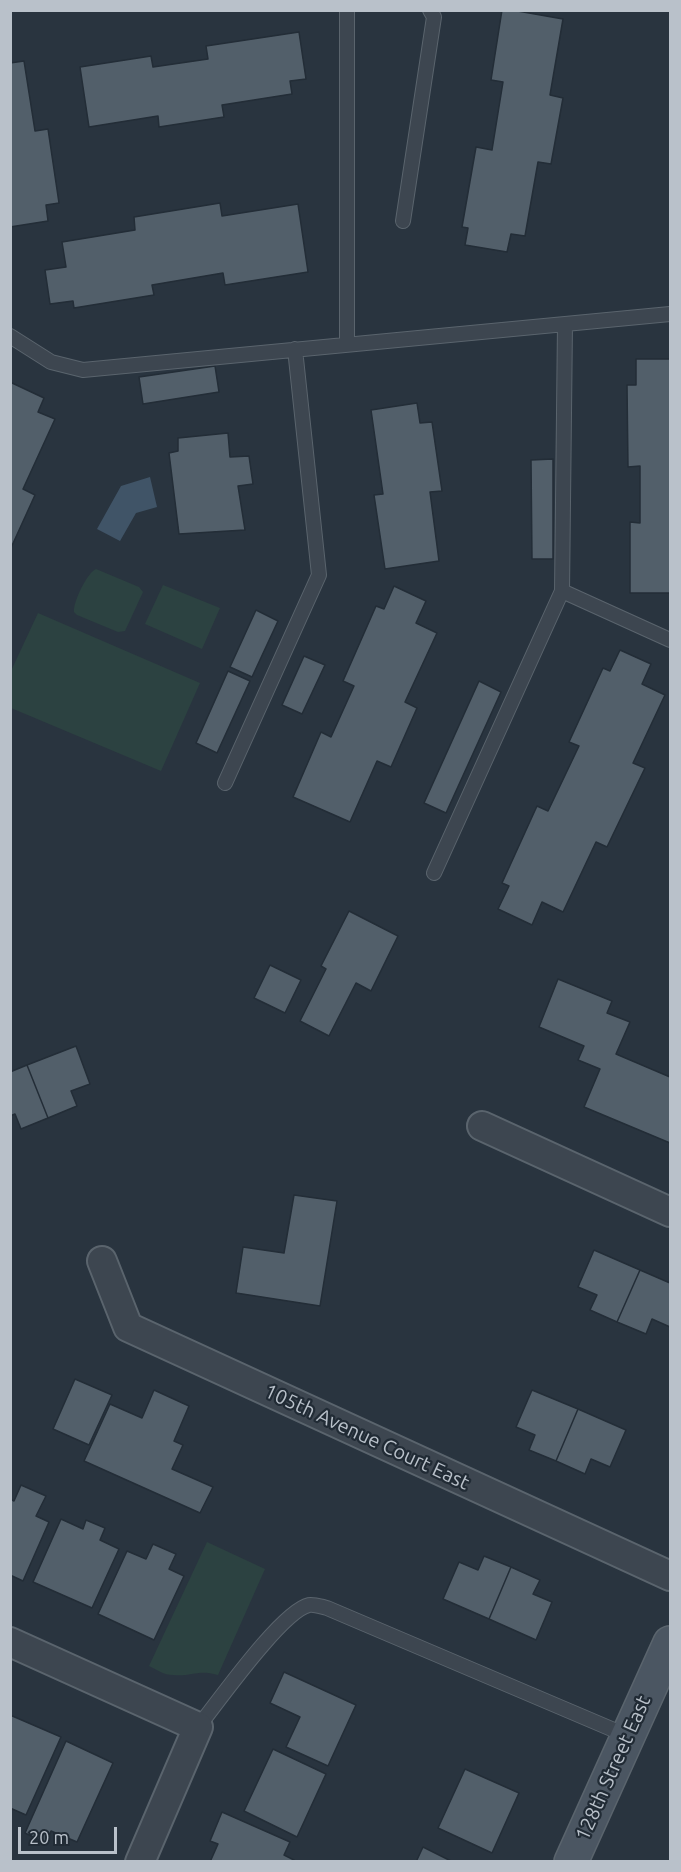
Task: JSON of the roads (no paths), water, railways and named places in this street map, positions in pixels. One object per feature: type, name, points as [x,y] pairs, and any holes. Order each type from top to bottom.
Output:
[{"type":"street","points":[[482,1126],[670,1212]]},
{"type":"street","name":"105th Avenue Court East","points":[[102,1261],[128,1327],[670,1576]]},
{"type":"street","points":[[10,1642],[198,1727],[140,1862]]},
{"type":"street","name":"128th Street East","points":[[571,1862],[670,1642]]},
{"type":"lane","points":[[347,10],[347,344]]},
{"type":"lane","points":[[403,221],[434,17],[430,10]]},
{"type":"lane","points":[[10,336],[51,362],[82,370],[670,314]]},
{"type":"lane","points":[[434,873],[562,591],[565,324]]},
{"type":"lane","points":[[225,783],[319,575],[295,349]]},
{"type":"lane","points":[[562,591],[670,640]]},
{"type":"lane","points":[[198,1727],[277,1628],[295,1612],[310,1605],[327,1608],[628,1737]]},
{"type":"water","points":[[150,477],[157,507],[136,513],[120,541],[97,529],[121,486]]}]
